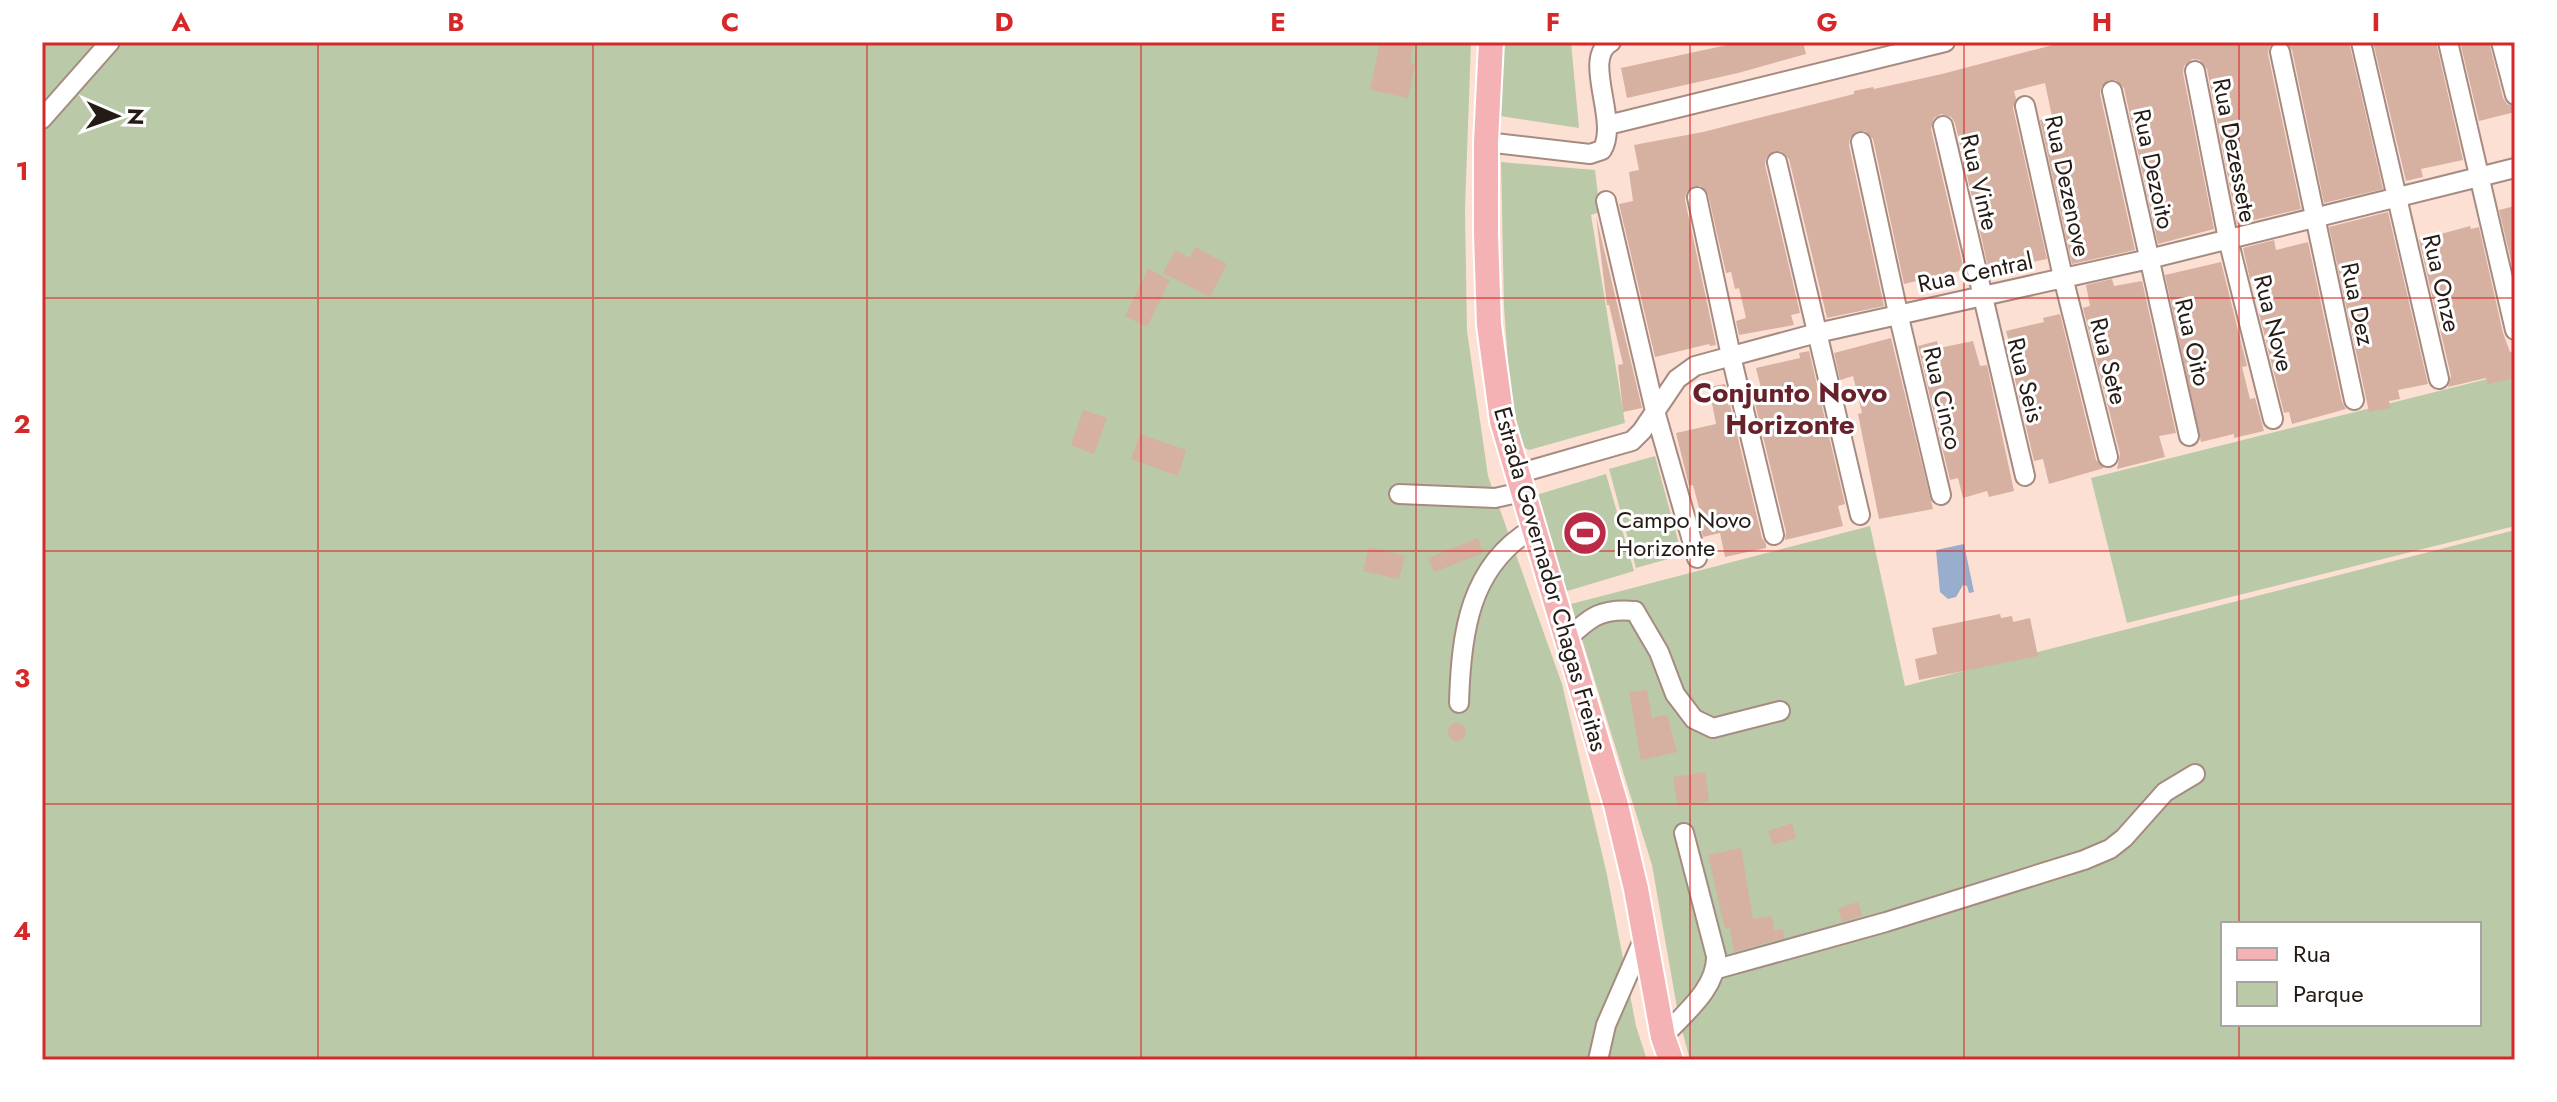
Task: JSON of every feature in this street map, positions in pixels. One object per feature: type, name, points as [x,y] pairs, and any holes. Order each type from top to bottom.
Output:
[{"type":"main road","name":"Estrada Governador Chagas Freitas","points":[[1491,42],[1486,234],[1489,325],[1502,421],[1616,805],[1667,1049]]},
{"type":"street","points":[[42,119],[110,42]]},
{"type":"street","points":[[1486,142],[1590,154],[1598,152],[1604,147],[1608,125],[1599,69],[1601,51],[1611,42]]},
{"type":"street","points":[[1608,125],[1894,48],[1945,42]]},
{"type":"street","name":"Rua Onze","points":[[2361,42],[2439,379]]},
{"type":"street","points":[[2448,42],[2485,175],[2515,330]]},
{"type":"street","points":[[2501,42],[2515,95]]},
{"type":"street","name":"Rua Dez","points":[[2280,52],[2354,400]]},
{"type":"street","name":"Rua Dezessete","points":[[2195,71],[2228,239]]},
{"type":"street","name":"Rua Dezoito","points":[[2112,91],[2149,259]]},
{"type":"street","name":"Rua Dezenove","points":[[2025,106],[2063,277]]},
{"type":"street","name":"Rua Vinte","points":[[1943,126],[1981,296]]},
{"type":"street","name":"Rua Cinco","points":[[1861,142],[1941,495]]},
{"type":"street","points":[[1777,162],[1860,515]]},
{"type":"street","name":"Rua Central","points":[[1399,494],[1495,498],[1520,483],[1626,444],[1637,437],[1677,379],[1687,370],[1731,356],[1898,313],[2149,259],[2515,168]]},
{"type":"street","points":[[1697,197],[1774,535]]},
{"type":"street","points":[[1606,201],[1655,411],[1697,558]]},
{"type":"street","name":"Rua Nove","points":[[2228,239],[2273,419]]},
{"type":"street","name":"Rua Oito","points":[[2149,259],[2189,436]]},
{"type":"street","name":"Rua Sete","points":[[2063,277],[2108,457]]},
{"type":"street","name":"Rua Seis","points":[[1981,296],[2025,476]]},
{"type":"street","points":[[1459,703],[1465,636],[1476,592],[1504,549],[1514,539],[1534,528]]},
{"type":"street","points":[[1567,639],[1587,620],[1612,608],[1635,611],[1659,652],[1675,694],[1694,719],[1713,728],[1780,711]]},
{"type":"street","points":[[1717,969],[1886,922],[2084,860],[2110,849],[2124,838],[2165,792],[2195,774]]},
{"type":"street","points":[[1667,1049],[1717,969],[1684,833]]},
{"type":"street","points":[[1598,1060],[1606,1025],[1644,938]]},
{"type":"green space","points":[[42,42],[1471,42],[1465,209],[1467,331],[1488,476],[1562,684],[1607,875],[1636,1026],[1647,1060],[42,1060]]},
{"type":"green space","points":[[1501,42],[1571,42],[1579,128],[1500,116]]},
{"type":"green space","points":[[1501,162],[1595,170],[1600,212],[1591,215],[1625,423],[1529,450],[1520,441],[1512,420],[1504,307]]},
{"type":"green space","points":[[2515,372],[2515,526],[2127,623],[2091,478]]},
{"type":"green space","points":[[1655,456],[1682,555],[1636,568],[1609,469]]},
{"type":"green space","name":"Campo Novo Horizonte","points":[[1606,474],[1634,571],[1564,592],[1536,495]]},
{"type":"green space","points":[[1870,526],[1905,686],[2515,530],[2515,1060],[1690,1060],[1679,1019],[1652,865],[1571,604]]},
{"type":"water","points":[[1964,544],[1974,592],[1969,593],[1967,586],[1963,585],[1956,597],[1948,599],[1940,592],[1936,550]]},
{"type":"building","points":[[1380,42],[1414,42],[1410,63],[1415,64],[1408,98],[1370,90]]},
{"type":"building","points":[[1741,42],[1803,42],[1806,54],[1627,98],[1621,68]]},
{"type":"building","points":[[2064,42],[2274,42],[2268,54],[2301,209],[2237,224],[2207,69],[2200,60],[2192,59],[2184,66],[2183,73],[2214,229],[2158,244],[2124,88],[2116,80],[2109,80],[2101,87],[2100,94],[2135,250],[2072,264],[2040,120],[2052,117],[2045,83],[2014,91],[2016,99],[2013,108],[2047,259],[1989,271],[1955,123],[1951,117],[1941,114],[1934,118],[1931,129],[1964,270],[1904,284],[1873,139],[1865,131],[1858,131],[1850,138],[1849,145],[1884,306],[1827,318],[1789,159],[1781,151],[1774,151],[1766,158],[1765,165],[1800,313],[1791,315],[1794,325],[1739,335],[1736,321],[1746,318],[1739,288],[1735,289],[1731,272],[1726,273],[1708,194],[1701,186],[1694,186],[1686,193],[1685,200],[1716,345],[1655,357],[1619,204],[1633,201],[1629,172],[1639,170],[1634,145],[1703,132],[1854,94],[1854,91],[1942,74]]},
{"type":"building","points":[[2286,42],[2349,42],[2383,189],[2324,203],[2292,50]]},
{"type":"building","points":[[2373,42],[2436,42],[2463,160],[2421,169],[2423,177],[2406,181]]},
{"type":"building","points":[[2460,42],[2489,42],[2503,98],[2515,107],[2515,112],[2479,121]]},
{"type":"building","points":[[2515,206],[2515,277],[2499,210]]},
{"type":"building","points":[[2388,212],[2428,384],[2398,390],[2400,399],[2389,401],[2391,408],[2369,412],[2329,227]]},
{"type":"building","points":[[1596,216],[1642,408],[1623,412],[1618,365],[1623,364],[1607,305]]},
{"type":"building","points":[[2470,226],[2471,229],[2479,227],[2503,333],[2510,352],[2515,351],[2515,378],[2488,384],[2486,378],[2448,387],[2451,376],[2419,240]]},
{"type":"building","points":[[2274,240],[2276,250],[2308,242],[2346,409],[2292,424],[2289,412],[2284,413],[2259,313],[2270,311],[2261,276],[2250,279],[2243,248]]},
{"type":"building","points":[[1195,247],[1227,264],[1210,297],[1163,273],[1175,250],[1190,258]]},
{"type":"building","points":[[2221,262],[2247,366],[2242,367],[2250,399],[2255,398],[2264,431],[2201,442],[2165,275]]},
{"type":"building","points":[[1148,269],[1170,280],[1147,327],[1125,316]]},
{"type":"building","points":[[2112,279],[2114,286],[2142,281],[2176,433],[2159,436],[2165,457],[2117,469],[2120,454],[2083,308],[2090,306],[2086,285]]},
{"type":"building","points":[[2060,314],[2096,460],[2104,468],[2049,484],[2043,459],[2034,461],[2006,331],[2044,322],[2043,318]]},
{"type":"building","points":[[1891,338],[1933,509],[1879,519],[1853,376],[1840,380],[1834,353]]},
{"type":"building","points":[[1937,341],[1939,348],[1973,341],[1980,366],[1987,365],[2014,491],[1989,497],[1987,491],[1963,498],[1958,478],[1950,480],[1918,346]]},
{"type":"building","points":[[1809,351],[1845,504],[1838,506],[1843,526],[1785,540],[1786,532],[1753,395],[1762,392],[1756,368],[1800,358],[1799,353]]},
{"type":"building","points":[[1725,384],[1766,548],[1725,557],[1720,533],[1703,537],[1698,516],[1701,515],[1693,485],[1689,486],[1676,433],[1716,424],[1709,387]]},
{"type":"building","points":[[1083,410],[1107,418],[1094,454],[1071,445]]},
{"type":"building","points":[[1140,434],[1186,450],[1178,476],[1131,459]]},
{"type":"building","points":[[1478,538],[1483,553],[1434,572],[1428,558]]},
{"type":"building","points":[[1369,547],[1405,556],[1399,579],[1363,571]]},
{"type":"building","points":[[2000,614],[2001,618],[2012,616],[2013,622],[2030,618],[2038,656],[1919,680],[1915,659],[1937,654],[1932,628]]},
{"type":"building","points":[[1647,690],[1652,718],[1667,715],[1677,752],[1641,760],[1629,692]]},
{"type":"building","points":[[1457,723],[1466,732],[1457,741],[1448,732]]},
{"type":"building","points":[[1705,772],[1709,801],[1678,806],[1673,777]]},
{"type":"building","points":[[1792,823],[1796,838],[1773,845],[1768,831]]},
{"type":"building","points":[[1741,848],[1753,919],[1772,916],[1774,930],[1783,929],[1784,938],[1734,952],[1730,928],[1725,929],[1708,855]]},
{"type":"building","points":[[1858,902],[1862,916],[1842,922],[1838,908]]},
{"type":"place","name":"Campo Novo Horizonte","points":[[1585,533]]},
{"type":"district","name":"Conjunto Novo Horizonte","points":[[1790,408]]}]
